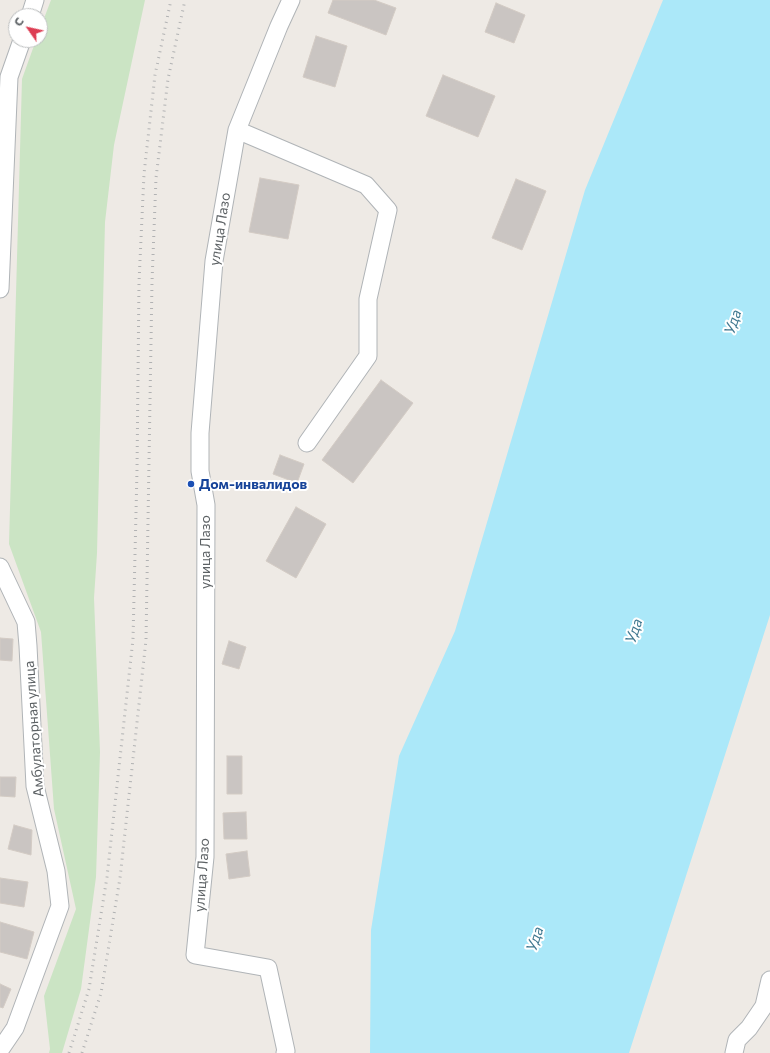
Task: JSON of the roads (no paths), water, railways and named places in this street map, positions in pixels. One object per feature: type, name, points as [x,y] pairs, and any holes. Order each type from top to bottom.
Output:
[{"type":"street","name":"улица Лазо","points":[[285,1053],[286,1051],[268,968],[195,955],[205,857],[206,506],[200,472],[200,433],[214,261],[237,130],[291,0]]},
{"type":"street","points":[[0,290],[4,76],[18,48]]},
{"type":"street","points":[[237,130],[366,185],[388,210],[368,299],[368,356],[307,443]]},
{"type":"street","name":"Амбулаторная улица","points":[[0,567],[26,622],[35,786],[56,871],[60,906],[15,1028],[0,1050]]},
{"type":"street","points":[[734,1053],[737,1040],[749,1028],[764,1006],[770,980]]},
{"type":"water","name":"Уда","points":[[663,0],[770,0],[770,615],[629,1053],[370,1053],[371,930],[399,756],[455,631],[585,190]]},
{"type":"railway","points":[[69,1053],[89,989],[107,877],[133,639],[139,282],[144,174],[155,75],[171,0]]},
{"type":"railway","points":[[82,1053],[101,993],[120,878],[146,640],[152,282],[156,178],[168,79],[185,0]]},
{"type":"place","name":"Дом-инвалидов","points":[[191,484]]}]
